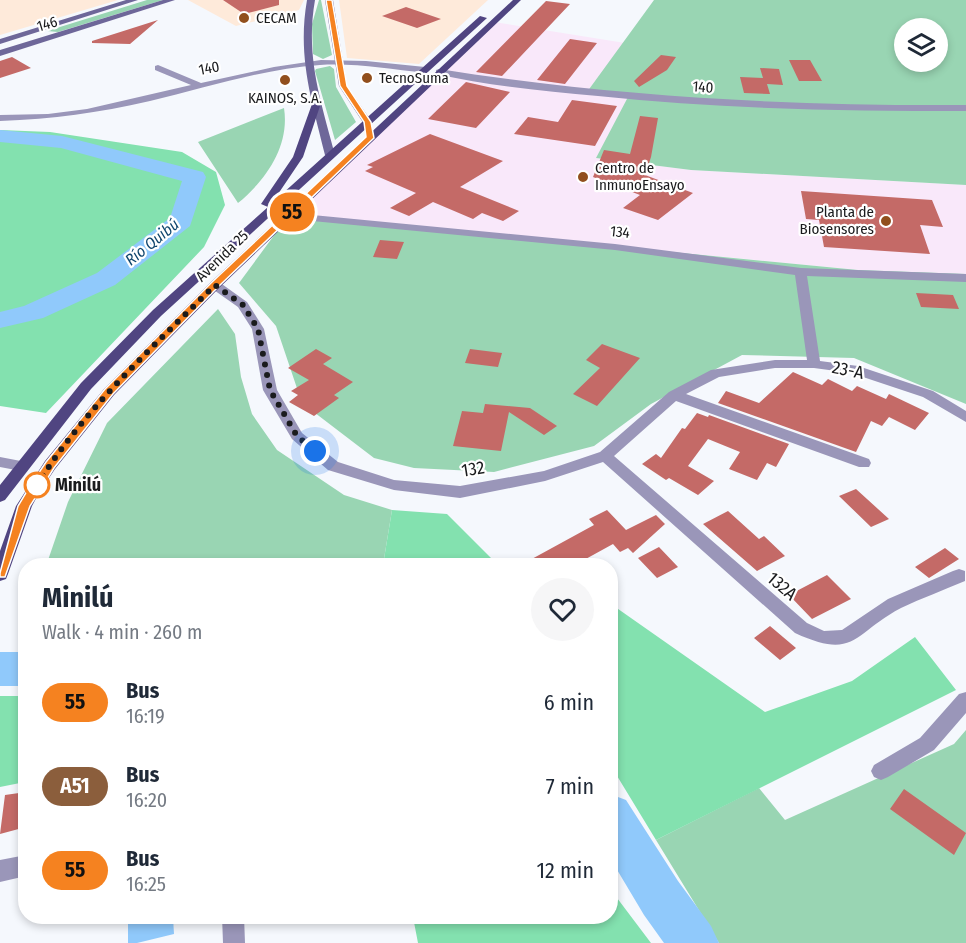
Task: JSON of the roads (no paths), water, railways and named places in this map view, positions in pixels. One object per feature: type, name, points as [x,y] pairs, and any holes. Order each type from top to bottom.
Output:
[{"type":"main road","name":"146","points":[[0,42],[134,0]]},
{"type":"main road","name":"146","points":[[0,53],[171,0]]},
{"type":"main road","points":[[311,0],[305,26],[308,64],[315,106],[330,155]]},
{"type":"main road","points":[[329,0],[344,86],[368,122],[370,138]]},
{"type":"main road","name":"Avenida 25","points":[[0,573],[24,506],[50,465],[109,392],[215,285],[517,0]]},
{"type":"main road","name":"Avenida 25","points":[[0,496],[21,466],[86,386],[157,313],[494,8]]},
{"type":"main road","points":[[31,32],[45,38]]},
{"type":"main road","points":[[224,252],[271,199],[298,157],[315,106]]},
{"type":"street","name":"140","points":[[0,118],[64,115],[105,108],[198,85],[308,64],[340,63],[425,70]]},
{"type":"street","points":[[158,68],[198,85]]},
{"type":"street","name":"140","points":[[439,72],[513,85],[738,105],[861,109],[966,108]]},
{"type":"street","points":[[279,201],[280,209],[289,215]]},
{"type":"street","name":"134","points":[[289,215],[615,247],[801,272],[966,278]]},
{"type":"street","name":"23-A","points":[[801,272],[814,364],[853,369],[883,378],[928,394],[966,417]]},
{"type":"street","name":"132","points":[[215,285],[243,305],[258,329],[270,390],[297,436],[333,466],[394,485],[459,492],[545,476],[605,456],[674,395],[716,373],[775,364],[814,364]]},
{"type":"street","points":[[674,395],[864,463]]},
{"type":"street","name":"132A","points":[[605,456],[801,628],[824,638],[845,637],[894,604],[959,576]]},
{"type":"street","points":[[0,462],[21,466]]},
{"type":"street","points":[[880,771],[927,744],[966,700]]},
{"type":"street","points":[[0,871],[18,868]]},
{"type":"street","points":[[233,924],[234,943]]},
{"type":"water","points":[[128,924],[173,924],[174,934],[128,943]]},
{"type":"waterway","name":"Río Quibú","points":[[0,136],[62,142],[195,177],[181,221],[106,279],[33,312],[0,320]]},
{"type":"waterway","name":"Río Quibú","points":[[0,669],[18,669]]},
{"type":"waterway","name":"Río Quibú","points":[[618,828],[661,898],[694,943]]},
{"type":"place","name":"CECAM","points":[[244,18]]},
{"type":"place","name":"TecnoSuma","points":[[367,78]]},
{"type":"place","name":"KAINOS, S.A.","points":[[285,80]]},
{"type":"place","name":"Centro de InmunoEnsayo","points":[[583,177]]},
{"type":"place","name":"Planta de Biosensores","points":[[886,221]]},
{"type":"place","name":"Minilú","points":[[37,485]]}]
